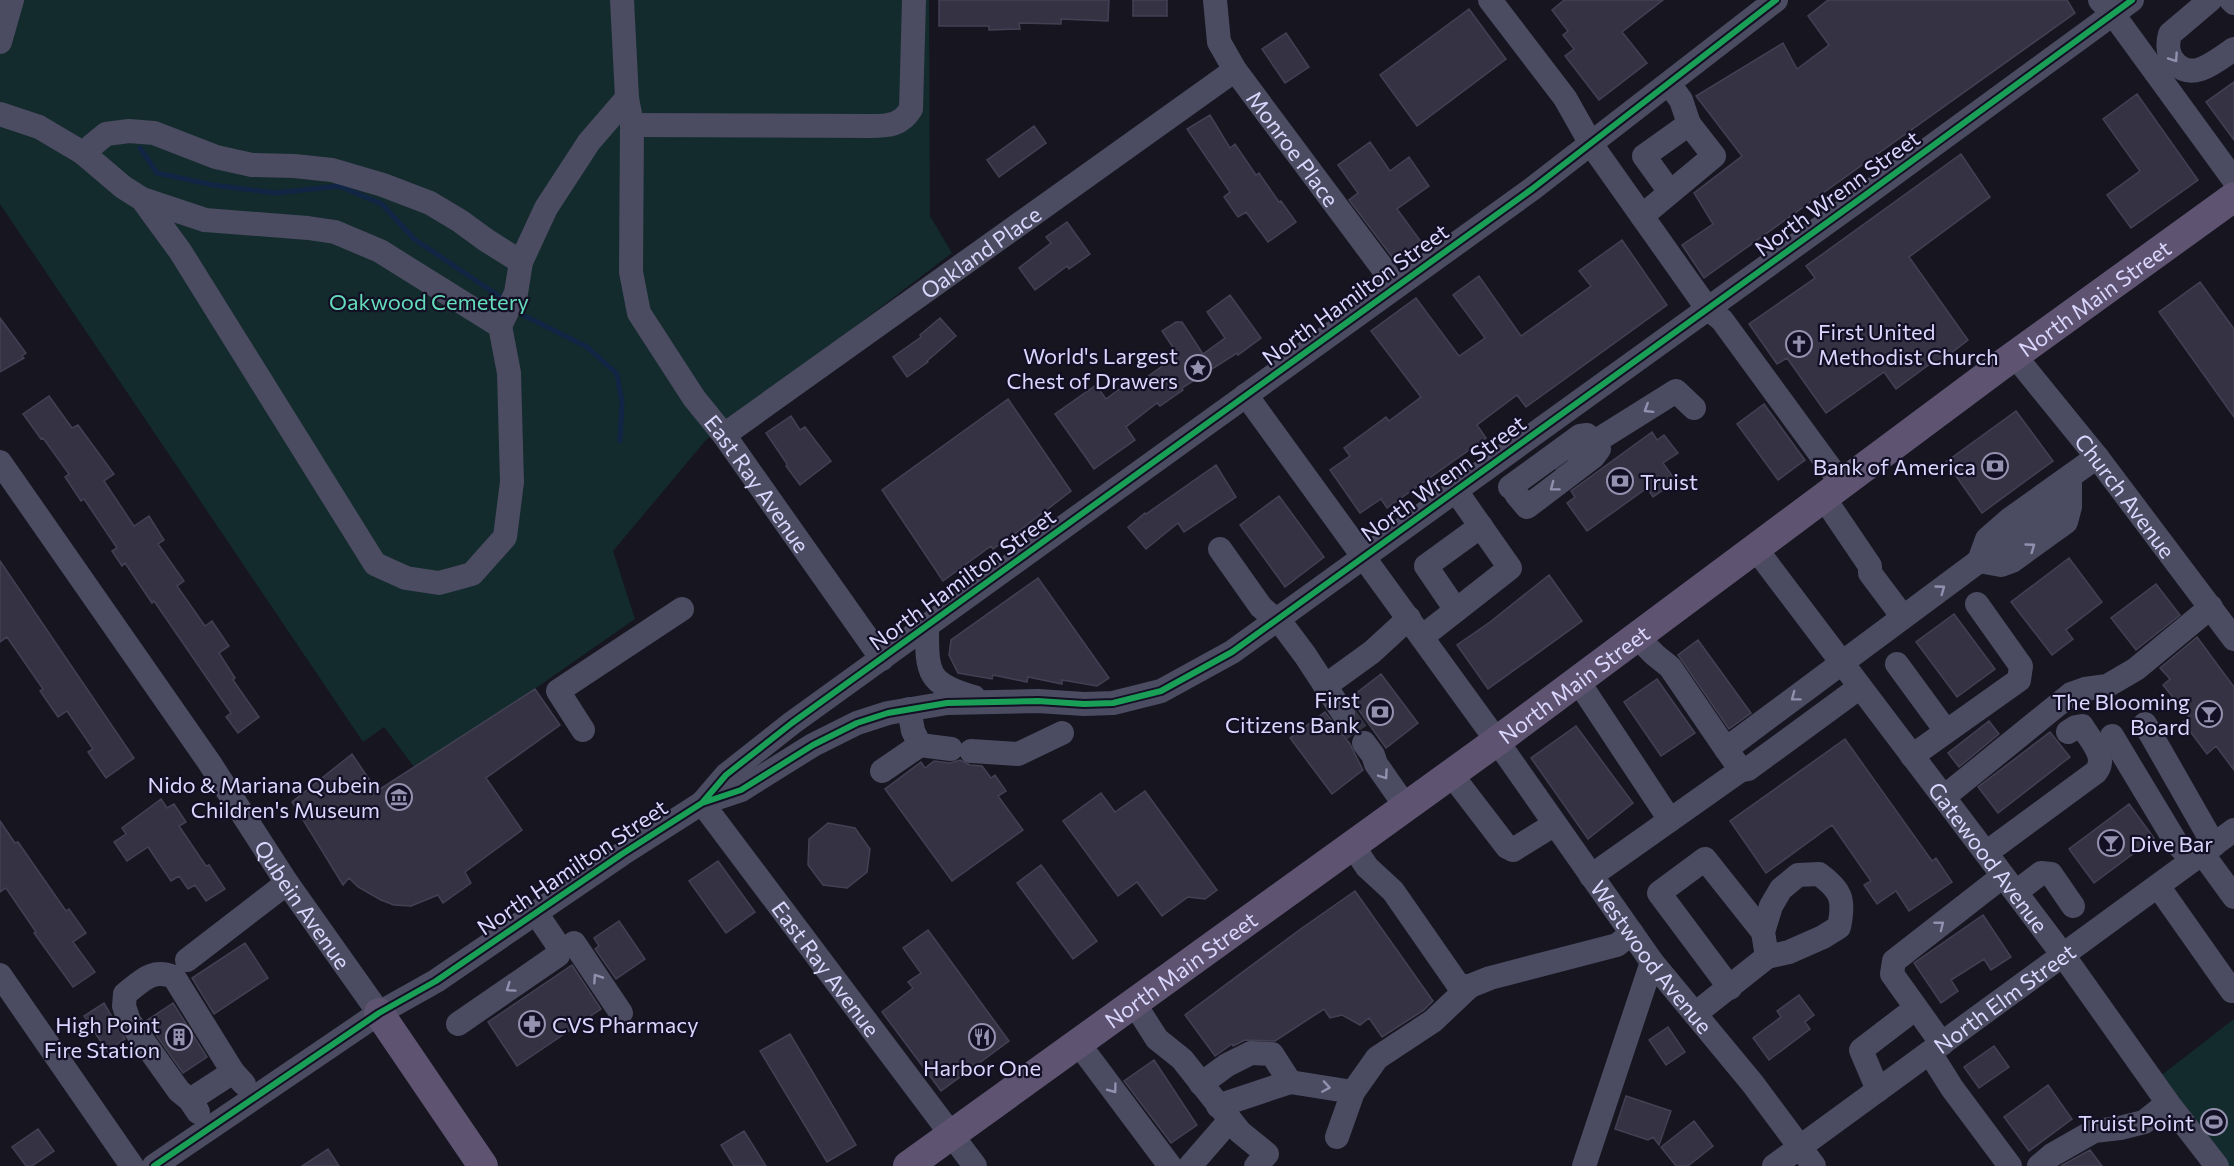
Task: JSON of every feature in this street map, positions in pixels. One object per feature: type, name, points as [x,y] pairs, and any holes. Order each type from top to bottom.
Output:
[{"type":"main road","name":"North Main Street","points":[[909,1166],[1452,774],[2015,356],[2234,197]]},
{"type":"main road","name":"Qubein Avenue","points":[[379,1013],[483,1166]]},
{"type":"street","points":[[0,42],[12,0]]},
{"type":"street","name":"East Ray Avenue","points":[[622,0],[627,98],[632,125],[631,272],[639,313],[694,398],[724,435],[882,659]]},
{"type":"street","points":[[632,125],[890,126],[904,120],[911,109],[914,0]]},
{"type":"street","name":"Monroe Place","points":[[1215,0],[1219,42],[1236,69],[1396,286]]},
{"type":"street","points":[[1490,0],[1565,98],[1591,144],[1707,308],[1722,320],[1870,566],[1870,573],[1903,617]]},
{"type":"street","name":"North Hamilton Street","points":[[154,1166],[379,1013],[436,981],[622,854],[702,803],[726,775],[792,723],[1532,189],[1776,0]]},
{"type":"street","name":"North Wrenn Street","points":[[702,803],[741,790],[813,745],[857,723],[888,713],[947,703],[1038,701],[1113,703],[1161,690],[1232,652],[1874,189],[2106,7],[2132,0]]},
{"type":"street","points":[[2210,0],[2170,33],[2168,52],[2183,70],[2192,72],[2202,69],[2234,49]]},
{"type":"street","points":[[2106,7],[2234,180]]},
{"type":"street","name":"Oakland Place","points":[[724,435],[1236,69]]},
{"type":"street","points":[[1642,216],[1714,156],[1689,123],[1682,100],[1668,84]]},
{"type":"street","points":[[142,199],[180,251],[375,564],[406,578],[440,583],[472,574],[505,537],[512,482],[509,373],[501,326],[516,293],[521,262],[546,207],[589,142],[627,98]]},
{"type":"street","points":[[0,114],[39,127],[82,153],[123,187],[142,199],[205,220],[335,232],[380,251],[501,326]]},
{"type":"street","points":[[1670,192],[1644,156],[1689,123]]},
{"type":"street","points":[[82,153],[106,134],[129,131],[154,133],[216,157],[252,165],[332,170],[430,203],[460,220],[521,262]]},
{"type":"street","points":[[180,251],[205,220]]},
{"type":"street","name":"Church Avenue","points":[[2015,356],[2097,457],[2234,639]]},
{"type":"street","points":[[1577,453],[1676,391],[1694,408]]},
{"type":"street","name":"Westwood Avenue","points":[[1246,395],[1497,741],[1652,962],[1753,1084],[1807,1157]]},
{"type":"street","points":[[1513,490],[1580,436],[1610,432]]},
{"type":"street","points":[[1726,749],[1903,617],[1982,551],[2010,519],[2069,484],[2097,457]]},
{"type":"street","name":"Qubein Avenue","points":[[0,462],[209,762],[287,883],[379,1013]]},
{"type":"street","points":[[1982,551],[2001,565],[2012,561],[2066,522],[2069,484]]},
{"type":"street","points":[[1325,686],[1372,652],[1415,627],[1456,610],[1510,568],[1456,491]]},
{"type":"street","points":[[1456,610],[1426,566],[1481,526]]},
{"type":"street","points":[[1220,549],[1261,607],[1277,620],[1305,655],[1343,713]]},
{"type":"street","name":"Gatewood Avenue","points":[[1756,549],[2063,955],[2207,1162]]},
{"type":"street","points":[[1912,756],[2019,680],[2021,666],[1977,604]]},
{"type":"street","points":[[1944,797],[2071,694],[2085,689],[2108,686],[2136,669],[2211,608]]},
{"type":"street","points":[[583,730],[558,691],[682,609]]},
{"type":"street","points":[[927,627],[928,663],[942,685],[950,690],[992,702]]},
{"type":"street","points":[[1637,637],[1654,655],[1670,667],[1741,770]]},
{"type":"street","points":[[1897,664],[1946,731]]},
{"type":"street","points":[[1578,681],[1670,820]]},
{"type":"street","points":[[1592,876],[1741,770],[1748,769],[1860,687]]},
{"type":"street","points":[[909,709],[913,731],[920,745]]},
{"type":"street","points":[[2145,724],[2203,853],[2233,895]]},
{"type":"street","points":[[1986,854],[2101,766],[2102,758],[2082,726],[2068,732]]},
{"type":"street","points":[[882,771],[920,745],[1018,754],[1062,733]]},
{"type":"street","points":[[2112,736],[2177,844],[2203,853]]},
{"type":"street","points":[[1364,742],[1376,764],[1406,807]]},
{"type":"street","points":[[1452,774],[1507,847],[1513,850],[1555,824]]},
{"type":"street","name":"East Ray Avenue","points":[[702,803],[975,1166]]},
{"type":"street","name":"North Elm Street","points":[[1774,1166],[1807,1157],[1878,1090],[2234,830]]},
{"type":"street","points":[[1353,846],[1366,867],[1393,891],[1459,986],[1470,986]]},
{"type":"street","points":[[1730,988],[1659,893],[1705,859],[1763,932]]},
{"type":"street","points":[[2010,1166],[1952,1088],[1936,1048],[1916,1008],[1892,974],[1894,961],[2009,884],[2041,873],[2051,874],[2073,906]]},
{"type":"street","points":[[1695,1014],[1767,957],[1789,952],[1823,938],[1839,927],[1843,910],[1837,887],[1819,874],[1798,875],[1781,889],[1771,906],[1763,932],[1767,957]]},
{"type":"street","points":[[187,960],[287,883]]},
{"type":"street","points":[[2158,886],[2232,991]]},
{"type":"street","points":[[458,1024],[558,955],[557,944],[536,912]]},
{"type":"street","points":[[1337,1137],[1353,1092],[1377,1058],[1433,1021],[1470,986],[1490,978],[1617,945],[1632,933]]},
{"type":"street","points":[[574,943],[621,1013]]},
{"type":"street","points":[[1584,1166],[1652,962]]},
{"type":"street","points":[[208,1129],[190,1100],[179,1091],[129,1021],[124,1006],[125,994],[149,976],[162,972],[174,978],[233,1072],[254,1098]]},
{"type":"street","points":[[0,975],[132,1166]]},
{"type":"street","points":[[1134,1003],[1158,1039],[1182,1059],[1240,1132],[1267,1154],[1256,1166]]},
{"type":"street","points":[[1878,1090],[1860,1050],[1916,1008]]},
{"type":"street","points":[[1078,1043],[1170,1166]]},
{"type":"street","points":[[1201,1084],[1227,1065],[1251,1053],[1272,1054],[1290,1082]]},
{"type":"street","points":[[190,1100],[233,1072]]},
{"type":"street","points":[[1190,1166],[1224,1113],[1258,1094],[1290,1082],[1353,1092]]},
{"type":"street","points":[[2039,1166],[2052,1155],[2094,1131],[2144,1122],[2168,1103]]},
{"type":"green space","name":"Oakwood Cemetery","points":[[0,0],[929,0],[930,216],[952,253],[706,440],[613,551],[635,619],[417,771],[384,727],[363,742],[0,204]]},
{"type":"green space","name":"Truist Point","points":[[2234,1019],[2234,1166],[2229,1166],[2159,1077]]},
{"type":"building","points":[[939,0],[1109,0],[1108,21],[1061,19],[1061,24],[1019,23],[1020,29],[989,30],[989,26],[939,26]]},
{"type":"building","points":[[1133,0],[1167,0],[1167,16],[1133,16]]},
{"type":"building","points":[[1564,0],[1663,0],[1622,32],[1647,63],[1599,100],[1565,56],[1574,49],[1563,35],[1568,31],[1552,10]]},
{"type":"building","points":[[1828,0],[2067,0],[2075,13],[1704,278],[1682,245],[1713,224],[1694,193],[1742,156],[1696,96],[1783,43],[1797,69],[1829,45],[1808,16]]},
{"type":"building","points":[[1469,9],[1506,59],[1417,126],[1380,75]]},
{"type":"building","points":[[1286,33],[1309,67],[1285,83],[1262,49]]},
{"type":"building","points":[[2234,82],[2234,140],[2206,102]]},
{"type":"building","points":[[2137,94],[2198,180],[2131,228],[2107,195],[2140,171],[2103,119]]},
{"type":"building","points":[[1210,115],[1230,148],[1235,144],[1256,175],[1259,173],[1296,222],[1268,242],[1246,212],[1238,217],[1224,197],[1230,192],[1187,129]]},
{"type":"building","points":[[1034,126],[1046,143],[999,177],[987,160]]},
{"type":"building","points":[[1370,142],[1390,171],[1409,157],[1429,186],[1397,209],[1422,243],[1396,262],[1349,200],[1358,193],[1338,165]]},
{"type":"building","points":[[1961,154],[1990,197],[1909,257],[1968,340],[1937,364],[1934,361],[1896,389],[1884,372],[1826,413],[1787,358],[1777,364],[1749,324],[1815,278],[1806,266]]},
{"type":"building","points":[[1067,222],[1090,254],[1069,269],[1067,266],[1035,290],[1019,268],[1051,243],[1046,237]]},
{"type":"building","points":[[1622,240],[1667,305],[1526,407],[1517,395],[1477,425],[1486,438],[1387,508],[1381,499],[1360,513],[1330,470],[1350,456],[1344,448],[1386,417],[1389,421],[1421,397],[1371,331],[1416,298],[1459,356],[1485,338],[1453,295],[1479,276],[1521,336],[1591,286],[1579,271]]},
{"type":"building","points":[[2200,282],[2234,329],[2234,417],[2159,312]]},
{"type":"building","points":[[1230,295],[1261,338],[1238,355],[1237,353],[1182,388],[1183,390],[1160,406],[1157,403],[1126,427],[1135,440],[1094,469],[1055,414],[1096,385],[1106,399],[1130,381],[1134,386],[1178,355],[1162,331],[1176,322],[1182,322],[1203,354],[1225,338],[1207,312]]},
{"type":"building","points":[[0,318],[26,353],[22,356],[24,358],[0,372]]},
{"type":"building","points":[[940,318],[956,336],[928,362],[907,377],[893,357],[921,337],[920,335]]},
{"type":"building","points":[[49,396],[72,428],[78,425],[114,474],[104,481],[134,526],[149,516],[164,540],[158,544],[184,581],[177,586],[205,626],[212,621],[229,646],[219,653],[235,678],[233,680],[259,717],[238,733],[226,717],[231,713],[154,601],[152,603],[125,563],[122,566],[112,551],[117,548],[84,499],[81,501],[65,477],[69,474],[23,414]]},
{"type":"building","points":[[1008,399],[1071,491],[1023,528],[993,549],[991,546],[943,581],[882,490]]},
{"type":"building","points":[[1764,404],[1805,460],[1778,480],[1737,424]]},
{"type":"building","points":[[2016,411],[2053,461],[1982,513],[1946,462]]},
{"type":"building","points":[[791,416],[800,430],[805,427],[831,461],[800,485],[766,433]]},
{"type":"building","points":[[1652,432],[1657,440],[1664,435],[1678,453],[1663,463],[1676,481],[1653,497],[1647,488],[1587,531],[1567,503],[1575,497],[1571,491]]},
{"type":"building","points":[[1216,465],[1236,497],[1184,532],[1178,523],[1146,549],[1128,527]]},
{"type":"building","points":[[1279,496],[1324,557],[1285,587],[1240,525]]},
{"type":"building","points":[[2069,558],[2102,602],[2066,630],[2073,639],[2052,655],[2011,602]]},
{"type":"building","points":[[0,561],[134,758],[106,778],[88,752],[93,749],[67,711],[58,717],[40,691],[43,689],[7,637],[0,642]]},
{"type":"building","points":[[1549,575],[1582,621],[1488,689],[1457,645]]},
{"type":"building","points":[[1038,578],[1109,678],[1097,686],[1062,680],[1062,684],[1028,677],[1027,682],[993,675],[992,679],[958,673],[949,655],[951,640]]},
{"type":"building","points":[[2156,584],[2180,615],[2136,650],[2111,618]]},
{"type":"building","points":[[1954,614],[1995,669],[1957,697],[1916,642]]},
{"type":"building","points":[[2197,637],[2234,687],[2234,770],[2216,746],[2207,754],[2183,722],[2189,717],[2163,685],[2170,679],[2160,668]]},
{"type":"building","points":[[1698,640],[1751,713],[1729,729],[1678,655]]},
{"type":"building","points":[[1381,674],[1418,723],[1386,748],[1350,698]]},
{"type":"building","points":[[1657,679],[1695,733],[1661,756],[1624,702]]},
{"type":"building","name":"Nido & Mariana Qubein Children's Museum","points":[[535,689],[560,725],[486,778],[522,830],[465,872],[471,883],[443,903],[438,895],[411,906],[394,905],[381,900],[358,887],[349,878],[343,885],[292,802],[352,754],[377,791]]},
{"type":"building","points":[[1325,712],[1350,744],[1363,770],[1332,794],[1290,738]]},
{"type":"building","points":[[1989,721],[1999,734],[1959,767],[1948,753]]},
{"type":"building","points":[[1576,726],[1633,803],[1588,839],[1531,758]]},
{"type":"building","points":[[2050,732],[2070,757],[1998,813],[1978,787]]},
{"type":"building","points":[[1845,739],[1932,861],[1936,858],[1952,882],[1909,911],[1896,891],[1877,904],[1864,885],[1871,881],[1832,825],[1766,873],[1730,821]]},
{"type":"building","points":[[960,760],[970,765],[982,766],[991,778],[995,775],[1006,791],[998,796],[1023,830],[952,881],[885,789],[921,762],[925,768],[934,761],[950,763]]},
{"type":"building","points":[[1145,791],[1217,890],[1205,899],[1188,897],[1162,916],[1137,882],[1118,896],[1063,821],[1101,793],[1115,812]]},
{"type":"building","points":[[161,799],[167,808],[174,804],[186,822],[179,826],[225,889],[206,901],[195,885],[188,889],[179,876],[171,881],[148,847],[127,861],[114,842],[126,834],[122,828]]},
{"type":"building","name":"Dive Bar","points":[[2129,804],[2154,838],[2094,883],[2069,849]]},
{"type":"building","points":[[0,821],[15,843],[18,842],[66,911],[69,909],[86,933],[73,942],[95,972],[73,987],[34,933],[36,932],[6,888],[0,892]]},
{"type":"building","points":[[828,823],[855,828],[870,849],[867,872],[847,888],[823,885],[808,865],[809,839]]},
{"type":"building","points":[[718,861],[755,912],[726,933],[689,881]]},
{"type":"building","points":[[1041,865],[1097,941],[1073,959],[1017,883]]},
{"type":"building","points":[[1355,891],[1433,1001],[1424,1010],[1382,1037],[1369,1018],[1360,1025],[1342,1015],[1330,1018],[1324,1009],[1275,1041],[1245,1040],[1233,1046],[1232,1044],[1215,1056],[1185,1015]]},
{"type":"building","points":[[1983,915],[2011,957],[1991,970],[1984,959],[1951,980],[1958,991],[1941,1003],[1914,963]]},
{"type":"building","points":[[619,921],[645,959],[616,979],[595,949],[599,946],[594,938]]},
{"type":"building","points":[[928,930],[1009,1041],[941,1091],[882,1012],[913,988],[908,982],[921,973],[903,948]]},
{"type":"building","points":[[245,943],[268,978],[214,1014],[192,978]]},
{"type":"building","points":[[572,965],[601,1009],[517,1066],[488,1022]]},
{"type":"building","points":[[1799,995],[1814,1015],[1805,1022],[1810,1029],[1769,1060],[1753,1038],[1781,1017],[1777,1011]]},
{"type":"building","points":[[104,1003],[125,1039],[107,1051],[84,1016]]},
{"type":"building","name":"High Point Fire Station","points":[[173,1003],[207,1057],[183,1073],[146,1021]]},
{"type":"building","points":[[1668,1027],[1685,1052],[1666,1065],[1649,1040]]},
{"type":"building","points":[[790,1034],[856,1145],[827,1162],[760,1051]]},
{"type":"building","points":[[1994,1046],[2009,1067],[1979,1088],[1964,1067]]},
{"type":"building","points":[[1154,1060],[1197,1125],[1171,1143],[1124,1081]]},
{"type":"building","points":[[2048,1085],[2072,1119],[2029,1151],[2004,1117]]},
{"type":"building","points":[[1626,1096],[1671,1111],[1659,1145],[1653,1137],[1648,1140],[1615,1129]]},
{"type":"building","points":[[1694,1121],[1713,1146],[1688,1166],[1676,1166],[1661,1147]]},
{"type":"building","points":[[38,1129],[54,1151],[32,1166],[26,1166],[12,1147]]},
{"type":"building","points":[[744,1131],[766,1166],[734,1166],[721,1145]]},
{"type":"building","points":[[328,1149],[339,1166],[302,1166]]},
{"type":"building","points":[[2090,1150],[2102,1166],[2061,1166]]},
{"type":"waterway","points":[[140,148],[157,173],[213,185],[276,193],[339,186],[382,204],[414,239],[499,296]]},
{"type":"waterway","points":[[523,315],[587,347],[617,374],[622,403],[620,441]]},
{"type":"tunnel","points":[[1555,469],[1577,453]]},
{"type":"tunnel","points":[[1343,713],[1364,743]]},
{"type":"cycle path","points":[[154,1166],[379,1013],[436,981],[622,854],[702,803],[726,775],[792,723],[1532,189],[1776,0]]},
{"type":"cycle path","points":[[702,803],[741,790],[813,745],[857,723],[888,713],[947,703],[1038,701],[1113,703],[1161,691],[1232,652],[2132,0]]},
{"type":"place","name":"First United Methodist Church","points":[[1799,344]]},
{"type":"place","name":"World's Largest Chest of Drawers","points":[[1198,368]]},
{"type":"place","name":"Bank of America","points":[[1995,466]]},
{"type":"place","name":"Truist","points":[[1620,481]]},
{"type":"place","name":"First Citizens Bank","points":[[1380,712]]},
{"type":"place","name":"The Blooming Board","points":[[2209,714]]},
{"type":"place","name":"Nido & Mariana Qubein Children's Museum","points":[[399,797]]},
{"type":"place","name":"Dive Bar","points":[[2111,843]]},
{"type":"place","name":"CVS Pharmacy","points":[[532,1024]]},
{"type":"place","name":"High Point Fire Station","points":[[179,1037]]},
{"type":"place","name":"Harbor One","points":[[982,1037]]},
{"type":"place","name":"Truist Point","points":[[2214,1122]]}]
